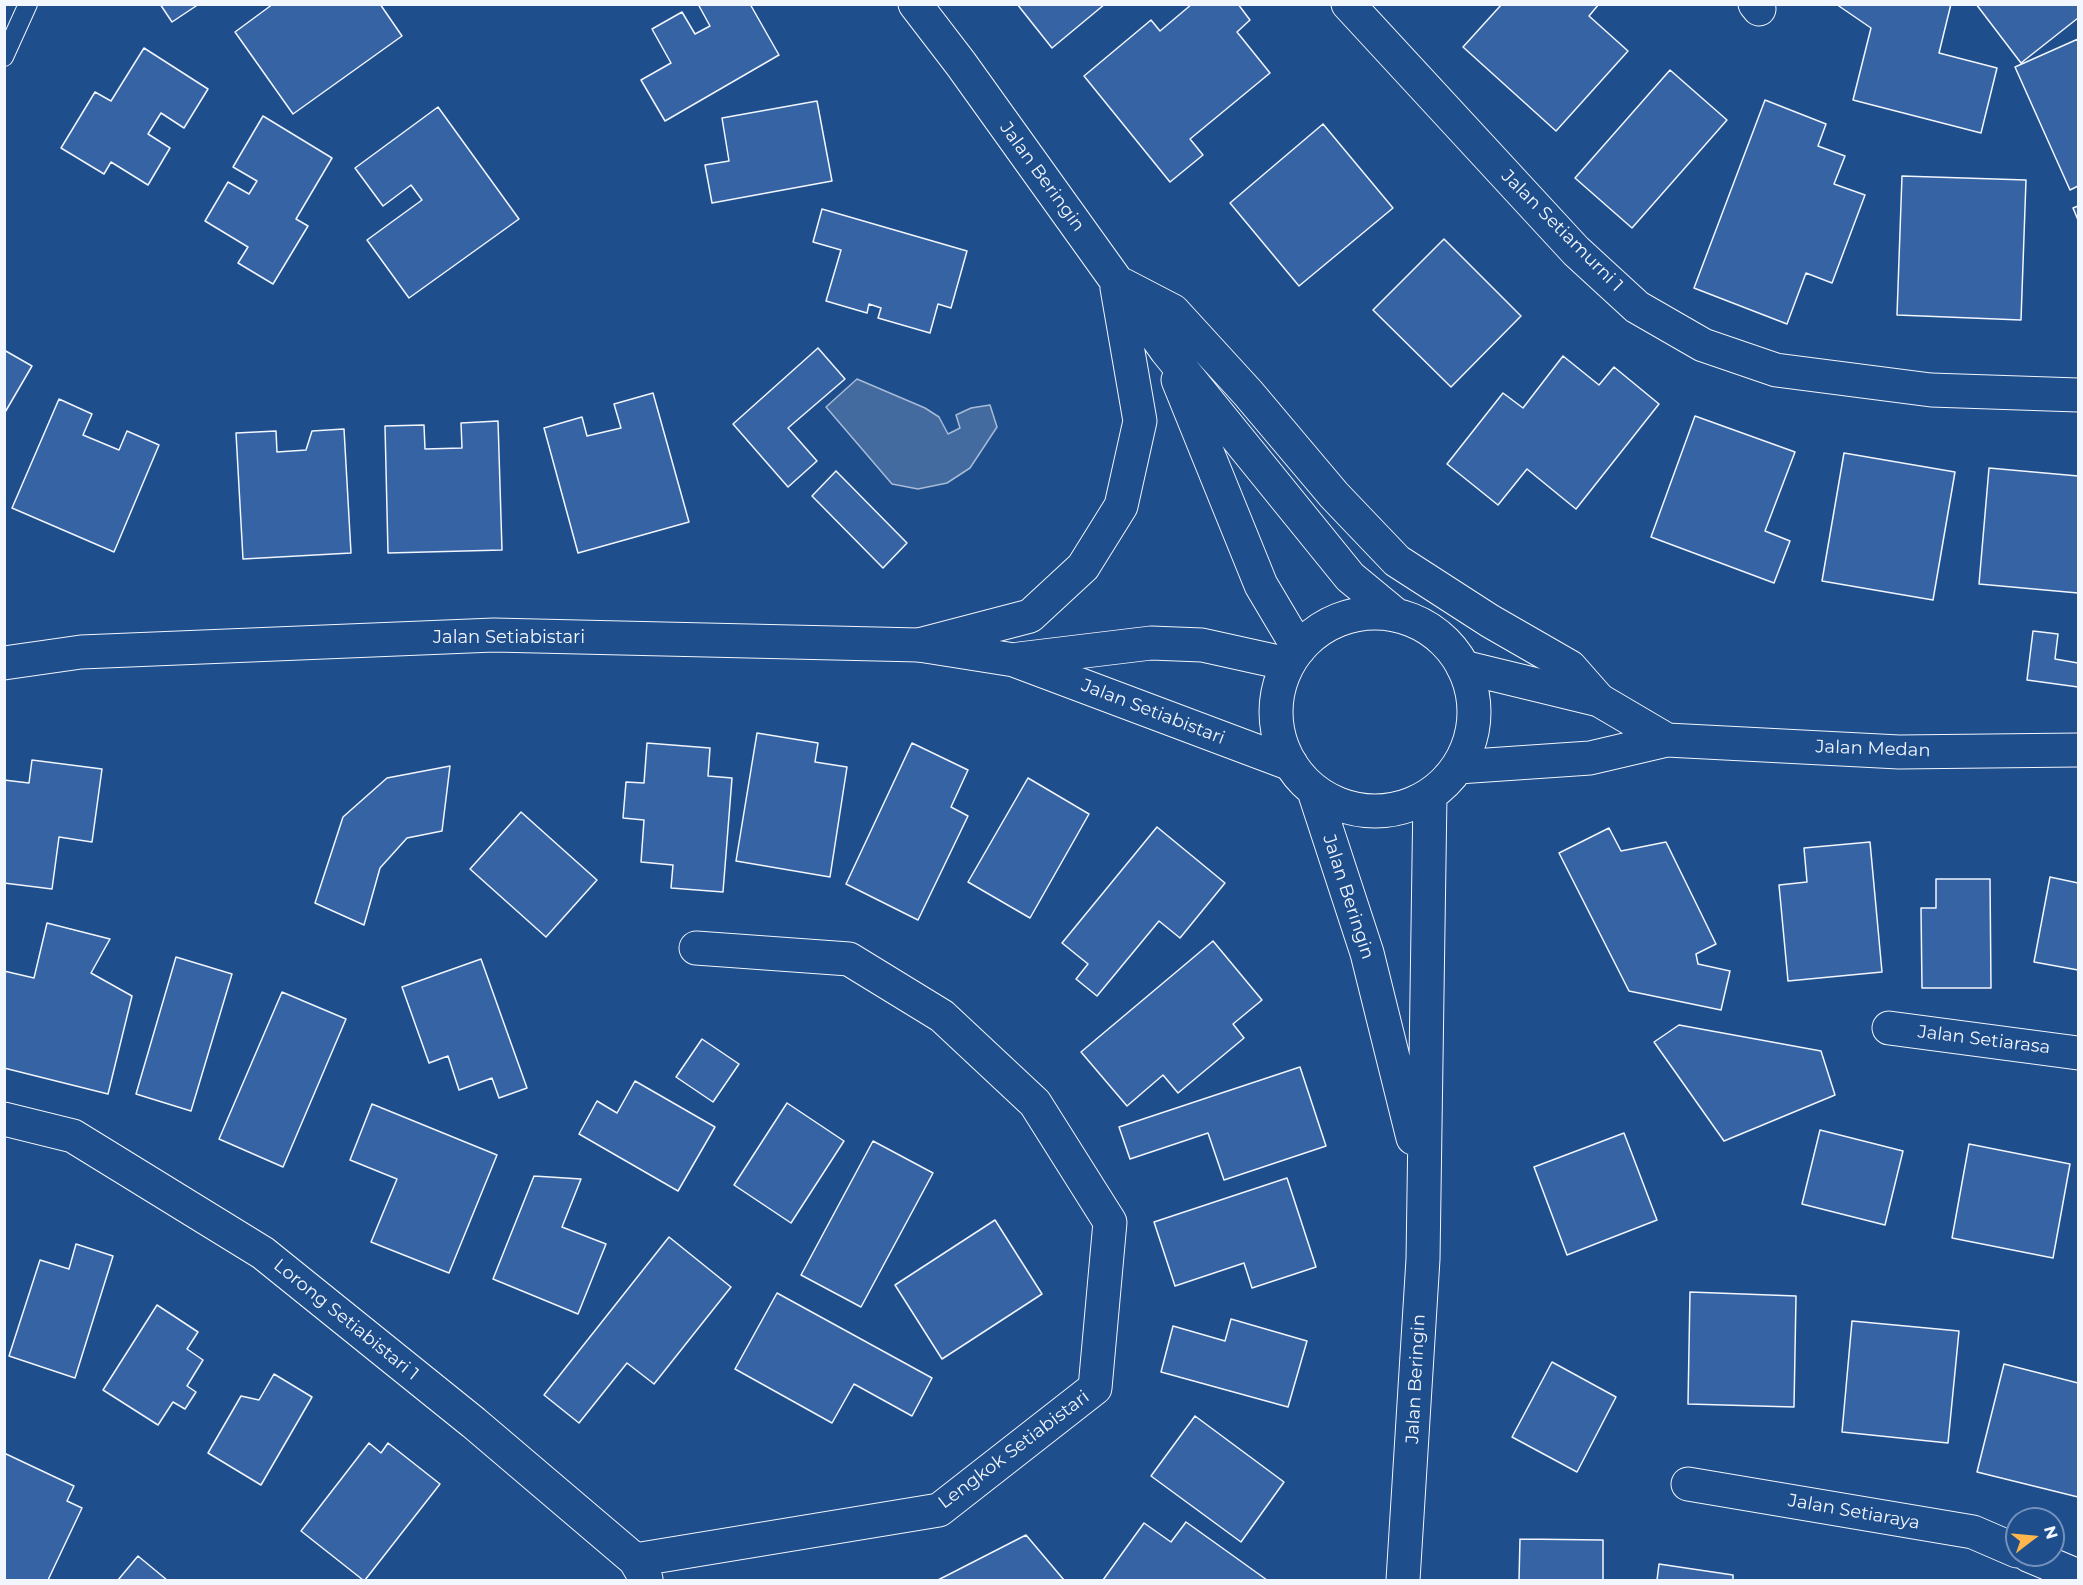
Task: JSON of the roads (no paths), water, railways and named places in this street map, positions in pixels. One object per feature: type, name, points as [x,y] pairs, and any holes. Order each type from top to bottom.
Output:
[{"type":"street","name":"Jalan Beringin","points":[[915,4],[961,64],[1166,350],[1350,577],[1396,615]]},
{"type":"street","name":"Jalan Setiamurni 1","points":[[1348,4],[1576,251],[1637,307],[1703,345],[1776,370],[1931,390],[2079,395]]},
{"type":"street","points":[[919,645],[1030,616],[1083,567],[1121,506],[1140,421],[1116,281]]},
{"type":"street","points":[[1116,281],[1173,311],[1248,393],[1334,495],[1397,561],[1490,621],[1570,667],[1599,700]]},
{"type":"street","name":"Jalan Beringin","points":[[1166,350],[1261,585],[1293,657]]},
{"type":"street","points":[[1369,613],[1396,615],[1417,622],[1451,649],[1463,667],[1470,687],[1474,708],[1470,738],[1458,767],[1445,783],[1430,795],[1402,808],[1372,812],[1342,806],[1314,791],[1291,764],[1280,741],[1276,715],[1279,688],[1293,657],[1318,630],[1343,618],[1369,613]]},
{"type":"street","name":"Jalan Setiabistari","points":[[4,663],[81,652],[494,635],[919,645],[1014,660],[1291,764]]},
{"type":"street","name":"Jalan Setiabistari","points":[[1014,660],[1151,643],[1202,645],[1293,657]]},
{"type":"street","name":"Jalan Medan","points":[[1463,667],[1599,700],[1667,740]]},
{"type":"street","name":"Jalan Medan","points":[[1458,767],[1590,758],[1667,740],[1899,752],[2079,750]]},
{"type":"street","name":"Jalan Beringin","points":[[1314,791],[1367,953],[1423,1178]]},
{"type":"street","name":"Jalan Beringin","points":[[1403,1581],[1423,1259],[1430,795]]},
{"type":"street","name":"Lengkok Setiabistari","points":[[641,1570],[939,1510],[1095,1388],[1110,1222],[1035,1103],[942,1016],[849,959],[696,948]]},
{"type":"street","name":"Jalan Setiarasa","points":[[1889,1028],[2079,1053]]},
{"type":"street","name":"Lorong Setiabistari 1","points":[[4,1119],[73,1136],[263,1253],[474,1423],[641,1570]]},
{"type":"street","name":"Jalan Setiaraya","points":[[1688,1484],[1973,1532],[2005,1546]]},
{"type":"street","points":[[2057,1567],[2079,1576]]},
{"type":"lane","points":[[4,57],[28,4]]},
{"type":"water","points":[[857,379],[925,408],[939,417],[948,434],[960,428],[956,415],[971,408],[990,405],[997,427],[970,468],[947,483],[918,489],[892,484],[826,407]]}]
